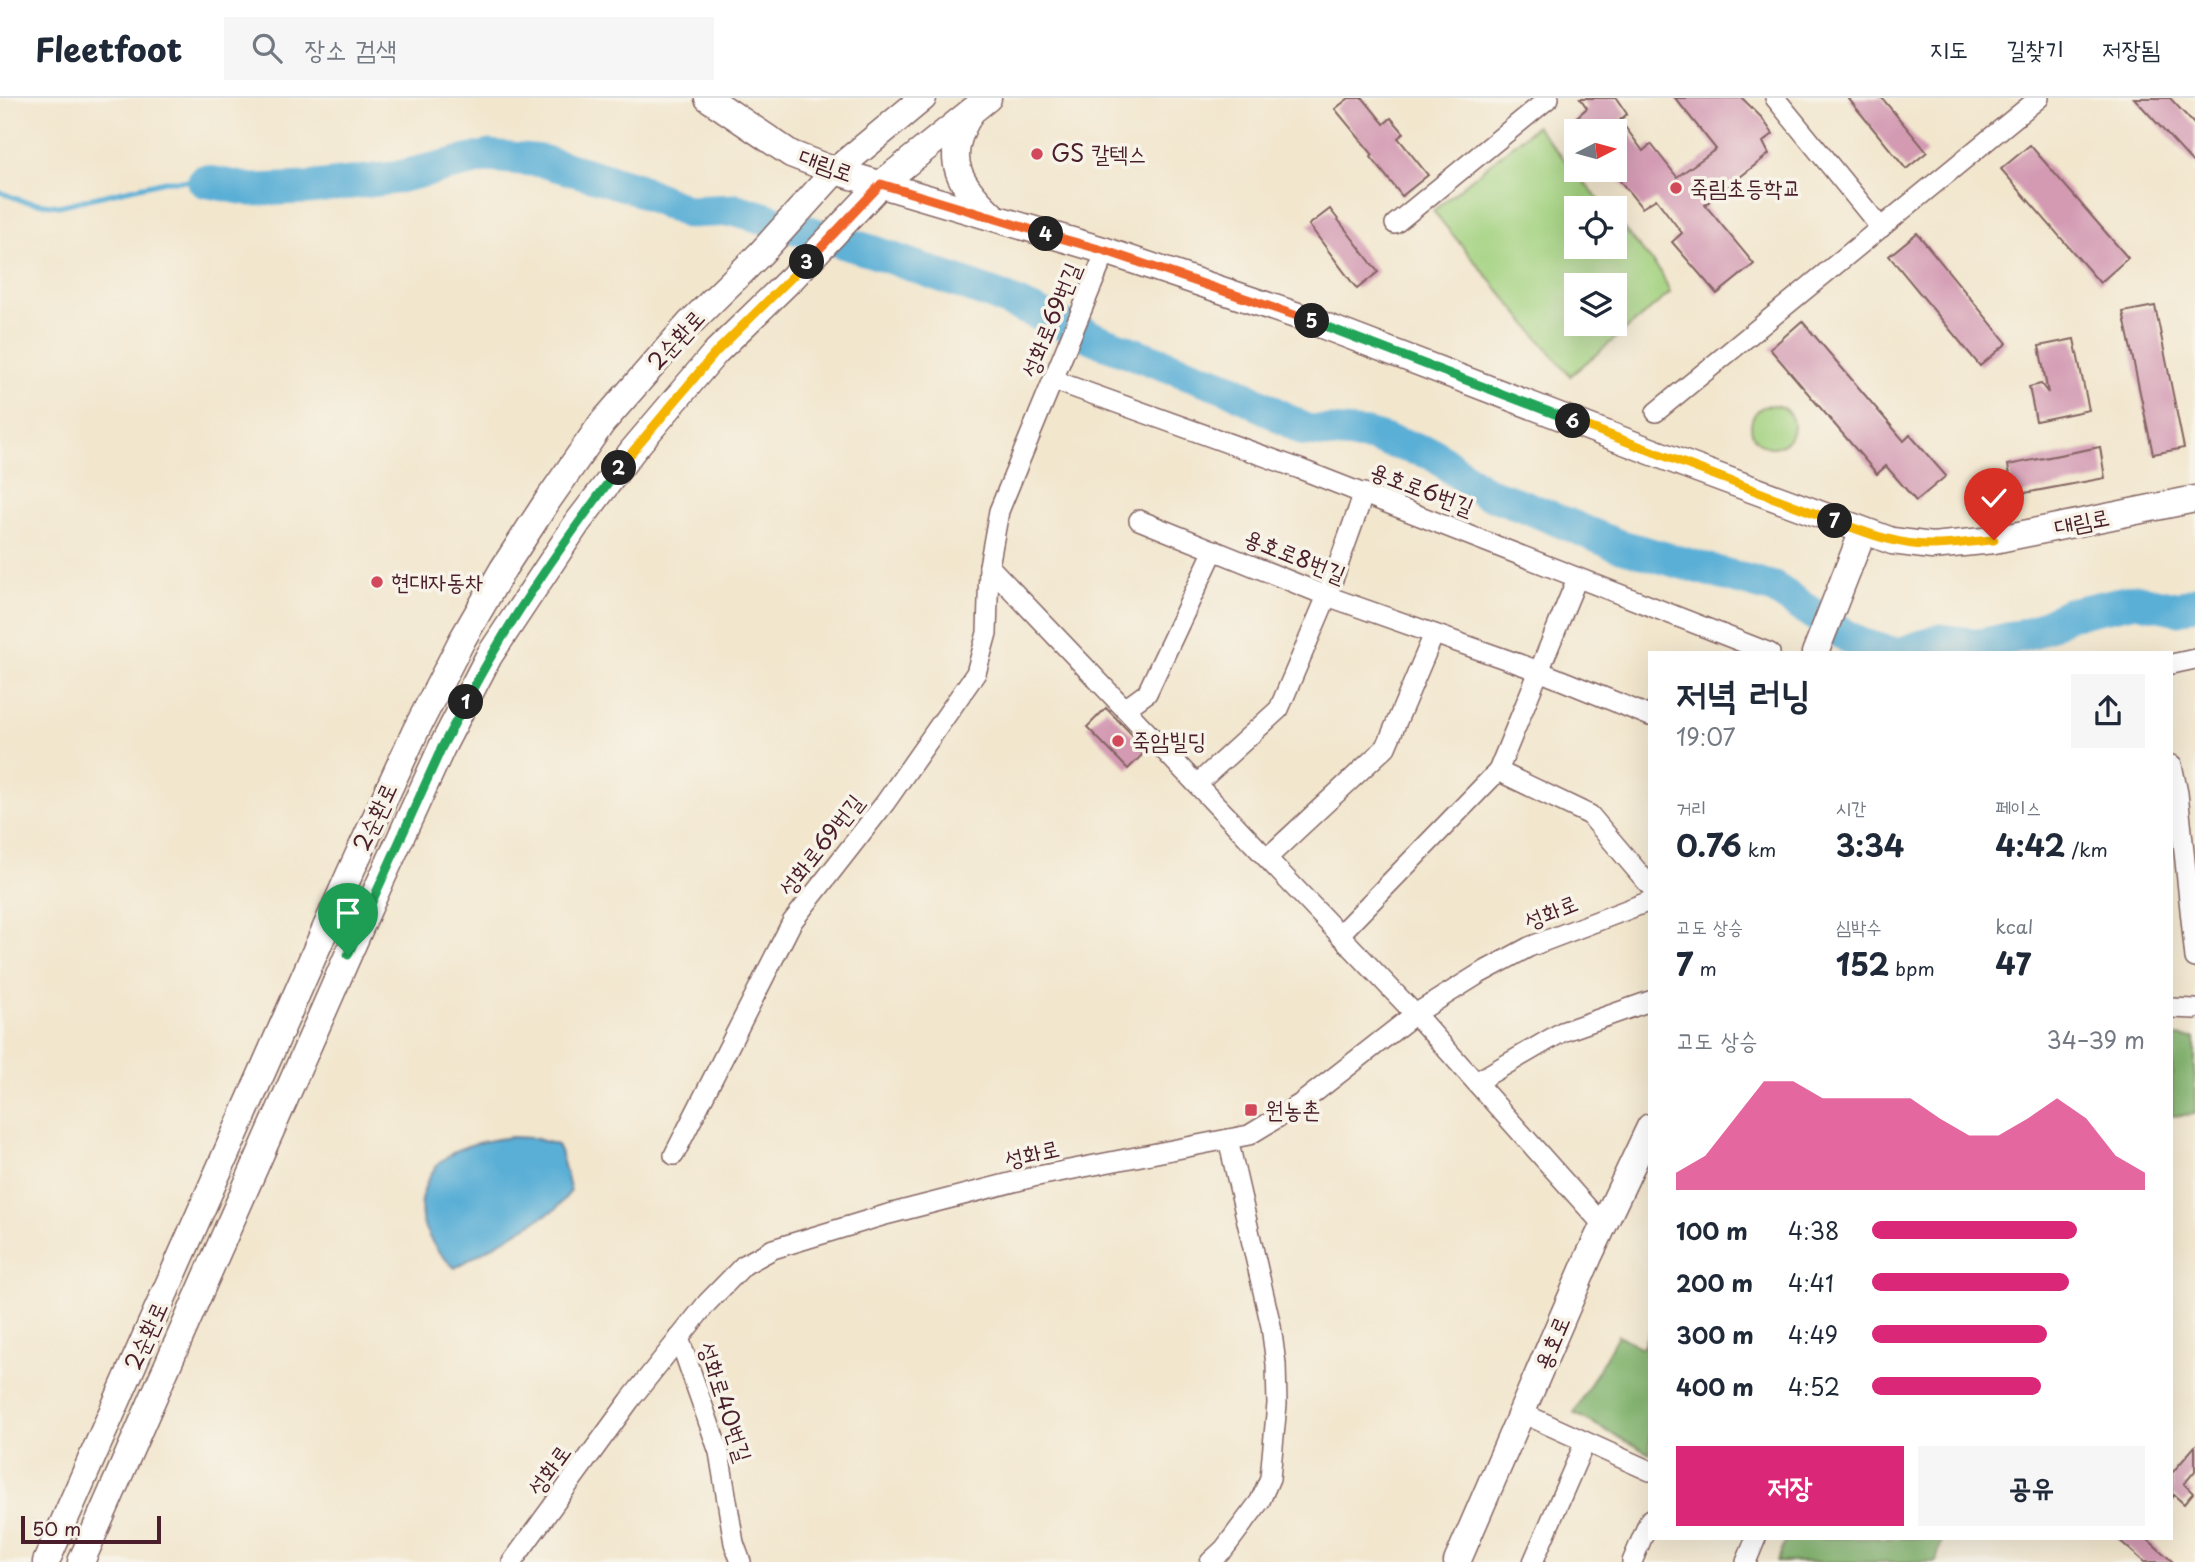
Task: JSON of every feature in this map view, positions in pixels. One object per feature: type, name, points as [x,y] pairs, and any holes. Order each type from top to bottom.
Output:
[{"type":"street","name":"대림로","points":[[708,98],[791,153],[835,170],[1106,251],[1301,317],[1892,541],[1932,546],[1994,540],[2195,499]]},
{"type":"street","points":[[835,170],[923,98]]},
{"type":"street","points":[[1395,224],[1549,98]]},
{"type":"street","points":[[1775,98],[1881,228]]},
{"type":"street","points":[[1656,412],[2039,98]]},
{"type":"street","points":[[881,184],[980,104]]},
{"type":"street","points":[[980,104],[959,134],[956,163],[968,191],[997,219]]},
{"type":"street","name":"2순환로","points":[[47,1562],[350,873],[415,732],[462,640],[540,511],[603,423],[689,324],[761,253],[835,170]]},
{"type":"street","name":"2순환로","points":[[81,1562],[372,900],[442,747],[489,656],[547,567],[633,450],[716,352],[793,277],[881,184]]},
{"type":"street","name":"성화로69번길","points":[[674,1155],[792,922],[885,803],[976,673],[988,633],[989,566],[999,511],[1106,251]]},
{"type":"street","name":"용호로6번길","points":[[1053,380],[1364,493],[1765,651]]},
{"type":"street","points":[[1197,784],[1279,709],[1326,596],[1364,493]]},
{"type":"street","name":"용호로8번길","points":[[1139,520],[1326,596],[1539,671],[1648,715]]},
{"type":"street","points":[[1816,651],[1863,531]]},
{"type":"street","points":[[1125,709],[1147,693],[1214,550]]},
{"type":"street","points":[[989,566],[1415,1014],[1603,1226]]},
{"type":"street","points":[[1340,934],[1497,771],[1576,581]]},
{"type":"street","points":[[1267,858],[1387,747],[1434,634]]},
{"type":"street","points":[[2173,664],[2195,659]]},
{"type":"street","points":[[2173,768],[2182,793],[2185,878],[2195,958]]},
{"type":"street","points":[[1497,771],[1590,815],[1648,884]]},
{"type":"street","name":"성화로","points":[[512,1562],[630,1400],[708,1303],[744,1265],[773,1249],[886,1215],[1033,1177],[1249,1135],[1300,1104],[1415,1014],[1479,974],[1529,947],[1648,902]]},
{"type":"street","points":[[1476,1082],[1562,1032],[1648,1003]]},
{"type":"street","points":[[2173,1007],[2195,1009]]},
{"type":"street","name":"용호로","points":[[1457,1562],[1603,1226],[1648,1131]]},
{"type":"street","points":[[1210,1562],[1224,1549],[1260,1501],[1270,1478],[1277,1404],[1276,1363],[1271,1326],[1228,1139]]},
{"type":"street","name":"성화로40번길","points":[[679,1338],[719,1452],[734,1543],[741,1562]]},
{"type":"street","points":[[1522,1413],[1648,1470]]},
{"type":"street","points":[[1532,1562],[1585,1442]]},
{"type":"street","points":[[1632,1562],[1648,1524]]},
{"type":"street","points":[[1746,1562],[1755,1540]]},
{"type":"green space","points":[[1536,126],[1564,159],[1564,182],[1584,182],[1596,196],[1564,196],[1564,259],[1627,259],[1627,233],[1661,272],[1670,293],[1627,329],[1627,273],[1564,273],[1564,336],[1618,336],[1570,376],[1433,211]]},
{"type":"green space","points":[[1772,405],[1787,411],[1793,426],[1787,441],[1772,447],[1757,441],[1751,426],[1757,411]]},
{"type":"green space","points":[[2173,1037],[2195,1038],[2195,1114],[2173,1116]]},
{"type":"green space","points":[[1648,1334],[1648,1453],[1574,1413],[1618,1335],[1642,1348]]},
{"type":"green space","points":[[1786,1540],[1942,1540],[1936,1562],[1777,1562]]},
{"type":"water","points":[[511,1137],[534,1138],[557,1145],[571,1191],[556,1209],[455,1268],[438,1251],[424,1226],[421,1209],[426,1183],[441,1161],[462,1148]]},
{"type":"building","points":[[1349,98],[1363,98],[1384,124],[1391,118],[1404,133],[1398,138],[1428,175],[1402,196],[1335,109]]},
{"type":"building","name":"죽림초등학교","points":[[1580,98],[1616,98],[1627,114],[1621,119],[1574,119],[1587,108]]},
{"type":"building","name":"죽림초등학교","points":[[1675,98],[1742,98],[1762,118],[1773,134],[1763,142],[1769,154],[1705,205],[1754,264],[1717,294],[1672,242],[1682,233],[1656,199],[1642,208],[1621,182],[1628,182],[1628,131],[1643,151],[1651,144],[1677,177],[1716,149]]},
{"type":"building","points":[[1848,98],[1882,98],[1927,152],[1906,169]]},
{"type":"building","points":[[2134,98],[2170,98],[2195,125],[2195,165]]},
{"type":"building","points":[[2030,145],[2128,258],[2100,283],[2001,169]]},
{"type":"building","points":[[1330,209],[1378,272],[1357,289],[1309,225]]},
{"type":"building","points":[[1917,233],[2007,343],[1980,366],[1889,256]]},
{"type":"building","points":[[2155,306],[2184,448],[2153,454],[2123,312]]},
{"type":"building","points":[[1802,321],[1904,441],[1910,435],[1946,476],[1916,501],[1886,466],[1877,474],[1770,349]]},
{"type":"building","points":[[2074,339],[2089,410],[2036,421],[2029,387],[2041,384],[2048,393],[2039,346]]},
{"type":"building","points":[[2100,447],[2105,478],[2014,495],[2008,465]]},
{"type":"building","name":"죽암빌딩","points":[[1106,708],[1147,750],[1128,769],[1087,727]]},
{"type":"building","points":[[2195,1446],[2195,1471],[2184,1484],[2193,1493],[2184,1504],[2173,1496],[2173,1472]]},
{"type":"building","points":[[2119,1540],[2148,1540],[2173,1562],[2144,1562]]},
{"type":"waterway","points":[[204,181],[252,190],[307,188],[394,178],[489,156],[542,161],[635,188],[687,212],[737,210],[874,252],[997,296],[1103,342],[1233,390],[1305,430],[1367,435],[1433,454],[1484,492],[1617,545],[1774,588],[1859,644],[1885,651]]},
{"type":"waterway","points":[[0,192],[23,201],[59,206],[165,181],[204,181]]},
{"type":"waterway","points":[[1908,651],[1941,640],[1981,645],[2032,633],[2069,614],[2136,600],[2179,609],[2195,602]]},
{"type":"place","name":"GS 칼텍스","points":[[1037,154]]},
{"type":"place","name":"죽림초등학교","points":[[1676,188]]},
{"type":"place","name":"현대자동차","points":[[377,582]]},
{"type":"place","name":"죽암빌딩","points":[[1118,741]]},
{"type":"place","name":"원농촌","points":[[1251,1110]]},
{"type":"route","points":[[348,955],[442,747],[489,656],[578,522],[633,450],[716,352],[793,277],[881,184],[1106,251],[1301,317],[1892,541],[1932,546],[1994,540]]}]
